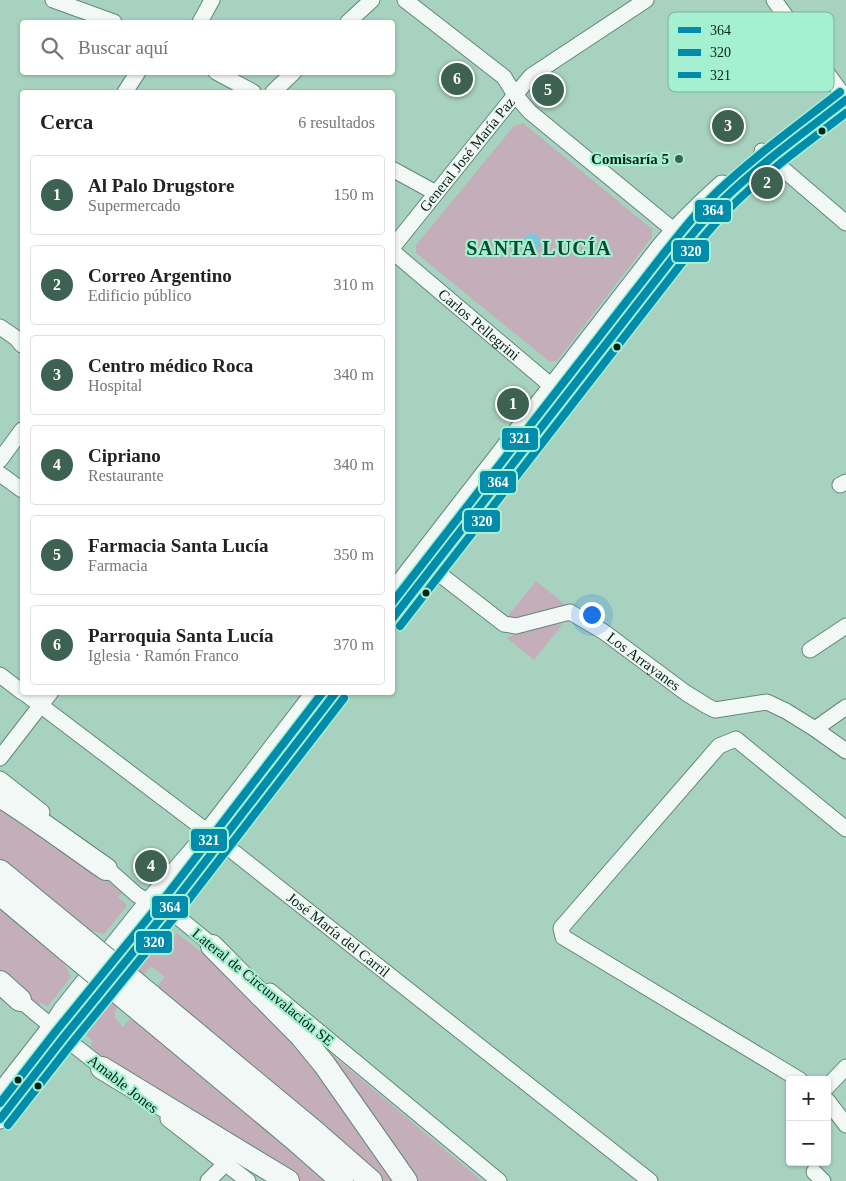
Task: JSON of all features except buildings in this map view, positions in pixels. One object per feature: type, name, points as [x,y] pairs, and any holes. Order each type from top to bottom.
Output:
[{"type":"highway","points":[[0,796],[26,812],[106,869]]},
{"type":"highway","points":[[0,871],[73,943],[144,1002],[316,1132],[371,1181]]},
{"type":"highway","points":[[0,894],[73,943]]},
{"type":"highway","points":[[212,946],[301,1036],[324,1064],[406,1181]]},
{"type":"highway","points":[[0,983],[20,1000]]},
{"type":"highway","points":[[144,1002],[342,1181]]},
{"type":"highway","points":[[102,1068],[288,1181]]},
{"type":"main road","points":[[395,615],[426,563],[681,236],[708,197],[748,161],[767,155],[844,94]]},
{"type":"main road","points":[[395,591],[426,563]]},
{"type":"main road","points":[[0,1094],[166,911],[314,695]]},
{"type":"main road","points":[[1,1115],[58,1032],[63,1010],[149,902],[215,837],[333,695]]},
{"type":"street","points":[[53,0],[108,20]]},
{"type":"street","points":[[201,20],[212,0]]},
{"type":"street","points":[[350,20],[372,0]]},
{"type":"street","points":[[405,0],[504,77],[515,95],[530,112],[681,236]]},
{"type":"street","name":"General José María Paz","points":[[395,244],[531,76],[646,0]]},
{"type":"street","points":[[774,0],[783,12]]},
{"type":"street","points":[[126,90],[136,75]]},
{"type":"street","points":[[222,75],[249,90]]},
{"type":"street","points":[[275,90],[291,75]]},
{"type":"street","points":[[834,81],[844,94]]},
{"type":"street","points":[[767,155],[846,223]]},
{"type":"street","points":[[395,172],[436,193]]},
{"type":"street","name":"Carlos Pellegrini","points":[[395,255],[559,393]]},
{"type":"street","points":[[0,327],[20,343]]},
{"type":"street","points":[[0,460],[20,433]]},
{"type":"street","points":[[0,474],[20,489]]},
{"type":"street","name":"Los Arrayanes","points":[[426,563],[504,624],[516,626],[570,612],[604,632],[686,693],[707,706],[715,710],[767,702],[786,711],[846,751]]},
{"type":"street","points":[[810,650],[846,626]]},
{"type":"street","name":"José María del Carril","points":[[0,675],[20,690]]},
{"type":"street","name":"José María del Carril","points":[[27,695],[215,837],[650,1181]]},
{"type":"street","points":[[0,758],[49,695]]},
{"type":"street","points":[[815,729],[846,707]]},
{"type":"street","points":[[793,1076],[563,937],[561,928],[719,746],[736,739],[846,829]]},
{"type":"street","name":"Lateral de Circunvalación SE","points":[[0,779],[138,895],[179,918],[499,1181]]},
{"type":"street","name":"Amable Jones","points":[[20,1000],[102,1068],[248,1181]]},
{"type":"street","points":[[831,1083],[846,1067]]},
{"type":"street","points":[[831,1105],[846,1125]]},
{"type":"street","points":[[208,1181],[226,1163]]},
{"type":"shaded area","points":[[523,123],[652,229],[652,237],[557,361],[550,362],[416,253],[416,245],[514,126]]},
{"type":"shaded area","points":[[536,581],[567,606],[518,621],[507,617]]},
{"type":"shaded area","points":[[556,624],[562,625],[534,660],[507,638],[516,634]]},
{"type":"shaded area","points":[[0,800],[68,847],[122,893],[118,897],[126,904],[126,907],[104,934],[84,929],[0,859]]},
{"type":"shaded area","points":[[0,907],[62,958],[71,977],[48,1006],[41,1002],[39,1005],[0,973]]},
{"type":"shaded area","points":[[166,933],[174,937],[177,933],[259,998],[401,1181],[383,1181],[328,1131],[156,988],[165,977],[151,966],[144,975],[137,970]]},
{"type":"shaded area","points":[[112,1002],[118,1007],[115,1012],[115,1018],[123,1027],[132,1017],[328,1181],[295,1181],[112,1064],[90,1046],[93,1041],[86,1035]]},
{"type":"shaded area","points":[[319,1044],[482,1181],[415,1181]]},
{"type":"water","points":[[532,234],[540,242],[532,250],[524,242]]},
{"type":"transit line","name":"321","points":[[395,599],[697,213],[747,165],[840,92]]},
{"type":"transit line","name":"364","points":[[395,615],[703,221],[752,173],[846,100]]},
{"type":"transit line","name":"320","points":[[400,626],[711,227],[758,182],[846,113]]},
{"type":"transit line","name":"321","points":[[0,1103],[170,891],[321,695]]},
{"type":"transit line","name":"364","points":[[0,1119],[178,897],[334,695]]},
{"type":"transit line","name":"320","points":[[8,1125],[186,903],[344,698]]},
{"type":"place","name":"Parroquia Santa Lucía","points":[[457,79]]},
{"type":"place","name":"Farmacia Santa Lucía","points":[[548,90]]},
{"type":"place","name":"Centro médico Roca","points":[[728,126]]},
{"type":"place","name":"Comisaría 5","points":[[679,159]]},
{"type":"place","name":"Correo Argentino","points":[[767,183]]},
{"type":"place","name":"Al Palo Drugstore","points":[[513,404]]},
{"type":"place","name":"Cipriano","points":[[151,866]]},
{"type":"district","name":"SANTA LUCÍA","points":[[539,248]]}]
